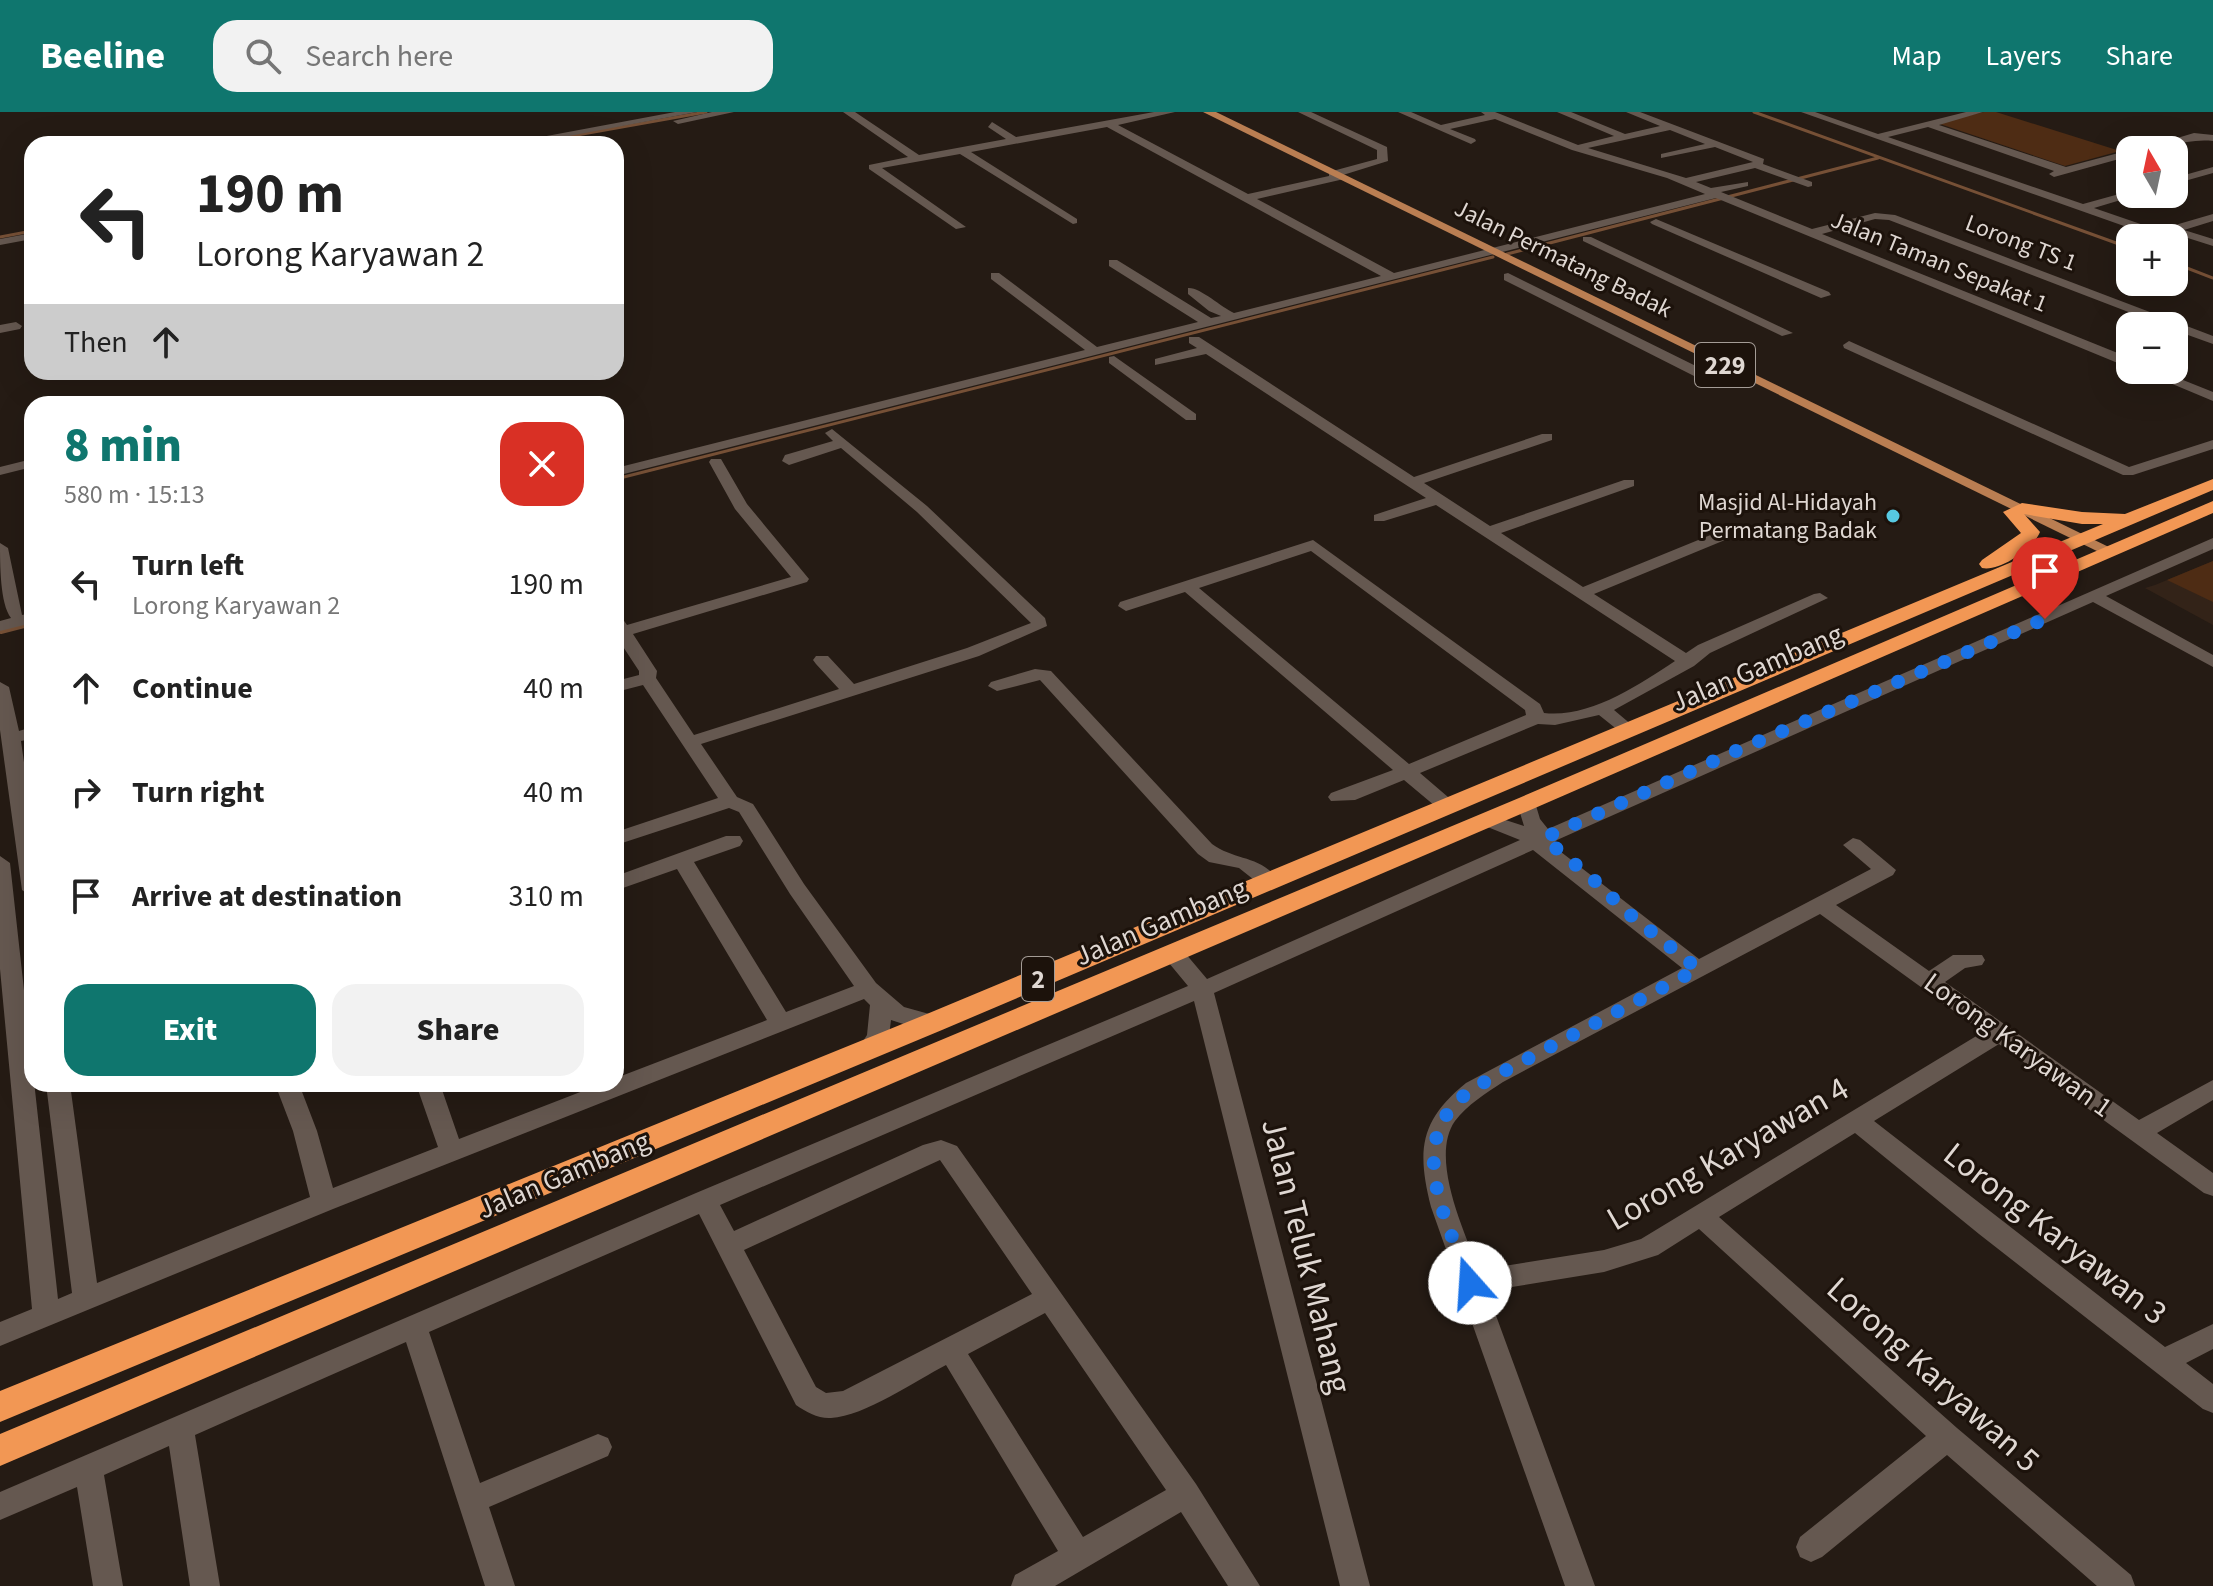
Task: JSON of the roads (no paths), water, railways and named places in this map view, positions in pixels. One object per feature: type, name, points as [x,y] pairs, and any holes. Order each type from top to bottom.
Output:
[{"type":"highway","name":"Jalan Gambang","points":[[0,1450],[1527,803],[2091,547],[2137,516],[2213,484]]},
{"type":"highway","name":"Jalan Gambang","points":[[0,1407],[932,1023],[1908,612],[2213,506]]},
{"type":"highway","points":[[2017,510],[2082,518],[2137,516]]},
{"type":"highway","points":[[1908,612],[2023,544],[2031,532],[2017,510]]},
{"type":"main road","name":"Jalan Permatang Badak","points":[[1208,112],[2091,547]]},
{"type":"street","points":[[555,136],[692,112]]},
{"type":"street","points":[[595,136],[729,112]]},
{"type":"street","points":[[848,112],[919,160]]},
{"type":"street","points":[[960,227],[873,167],[1170,112]]},
{"type":"street","points":[[1247,198],[1383,161],[1383,149],[1303,112]]},
{"type":"street","points":[[1403,112],[1471,141]]},
{"type":"street","points":[[1562,112],[1624,137]]},
{"type":"street","points":[[1631,112],[1717,144],[1800,181]]},
{"type":"street","points":[[1806,112],[2133,224]]},
{"type":"street","points":[[1821,117],[1844,112]]},
{"type":"street","points":[[1877,137],[1978,112]]},
{"type":"street","points":[[1439,128],[1490,114],[1576,148],[1714,194]]},
{"type":"street","points":[[1109,124],[1393,277]]},
{"type":"street","points":[[1927,124],[2066,171]]},
{"type":"street","points":[[992,125],[1016,142]]},
{"type":"street","points":[[1576,148],[1670,127]]},
{"type":"street","points":[[2188,138],[2213,138]]},
{"type":"street","points":[[1665,156],[1717,144]]},
{"type":"street","points":[[964,152],[1073,221]]},
{"type":"street","points":[[2015,185],[2116,157]]},
{"type":"street","points":[[1684,182],[1758,163]]},
{"type":"street","points":[[2188,177],[2213,170]]},
{"type":"street","points":[[624,470],[1393,277],[1744,184]]},
{"type":"street","name":"Jalan Taman Sepakat 1","points":[[1714,194],[2116,357]]},
{"type":"street","points":[[2082,208],[2116,198]]},
{"type":"street","name":"Lorong TS 1","points":[[1811,233],[1875,216],[1891,217],[2213,340]]},
{"type":"street","points":[[2188,227],[2213,217]]},
{"type":"street","points":[[1656,222],[1825,295]]},
{"type":"street","points":[[0,233],[24,229]]},
{"type":"street","points":[[1587,239],[1787,333]]},
{"type":"street","points":[[2188,239],[2213,243]]},
{"type":"street","points":[[0,244],[24,240]]},
{"type":"street","points":[[2188,243],[2213,253]]},
{"type":"street","points":[[1113,263],[1209,323]]},
{"type":"street","points":[[995,276],[1096,352]]},
{"type":"street","points":[[1508,277],[1705,376],[1719,378],[1740,372]]},
{"type":"street","points":[[1192,291],[1213,308],[1234,317]]},
{"type":"street","points":[[0,329],[16,326]]},
{"type":"street","points":[[1194,340],[1688,662]]},
{"type":"street","points":[[1849,345],[2128,472],[2213,444]]},
{"type":"street","points":[[1160,362],[1208,349]]},
{"type":"street","points":[[1114,360],[1191,417]]},
{"type":"street","points":[[2181,384],[2213,397]]},
{"type":"street","points":[[1413,482],[1547,437]]},
{"type":"street","points":[[690,742],[973,652],[1035,629],[1039,622],[922,509],[836,438],[789,461]]},
{"type":"street","points":[[624,626],[801,579],[740,506],[716,462]]},
{"type":"street","points":[[0,471],[24,465]]},
{"type":"street","points":[[1488,532],[1629,483]]},
{"type":"street","points":[[1379,518],[1439,499]]},
{"type":"street","points":[[1582,593],[1719,537]]},
{"type":"street","points":[[0,1506],[1202,988],[2213,543]]},
{"type":"street","points":[[1126,606],[1313,545],[1529,703],[1534,708],[1536,718]]},
{"type":"street","points":[[0,548],[20,615],[0,626]]},
{"type":"street","points":[[1187,586],[1448,807]]},
{"type":"street","points":[[2096,597],[2213,662]]},
{"type":"street","points":[[1338,797],[1348,796],[1536,718],[1556,722],[1568,720],[1600,707],[1688,662],[1704,649],[1820,598]]},
{"type":"street","points":[[624,635],[648,671],[647,678],[730,801],[746,808],[797,889],[875,997],[897,1015],[932,1023]]},
{"type":"street","points":[[822,660],[851,691]]},
{"type":"street","points":[[997,686],[1035,674],[1045,675],[1210,854],[1245,863],[1270,882]]},
{"type":"street","points":[[624,685],[647,678]]},
{"type":"street","points":[[0,687],[24,796]]},
{"type":"street","points":[[1600,707],[1630,731]]},
{"type":"street","points":[[11,738],[24,735]]},
{"type":"street","points":[[624,836],[730,801]]},
{"type":"street","points":[[1527,803],[1539,840]]},
{"type":"street","points":[[1487,820],[1512,826],[1539,840],[1601,896],[1618,905],[1698,969]]},
{"type":"street","points":[[624,881],[733,841]]},
{"type":"street","points":[[1580,1586],[1443,1207],[1433,1157],[1436,1132],[1450,1109],[1468,1092],[1495,1076],[1886,870],[1885,866],[1853,845]]},
{"type":"street","points":[[683,861],[780,1022]]},
{"type":"street","points":[[0,863],[3,918],[46,1314]]},
{"type":"street","name":"Lorong Karyawan 1","points":[[1822,905],[2213,1186]]},
{"type":"street","name":"Jalan Teluk Mahang","points":[[1172,952],[1202,988],[1355,1586]]},
{"type":"street","points":[[1930,981],[1961,960],[1974,960]]},
{"type":"street","points":[[624,1084],[780,1022],[875,997]]},
{"type":"street","points":[[869,1049],[878,1036],[875,997]]},
{"type":"street","name":"Lorong Karyawan 4","points":[[1470,1283],[1627,1256],[1649,1247],[2001,1032]]},
{"type":"street","points":[[2138,1132],[2213,1089]]},
{"type":"street","points":[[59,1092],[86,1297]]},
{"type":"street","points":[[290,1092],[305,1131],[324,1202]]},
{"type":"street","points":[[431,1092],[452,1152]]},
{"type":"street","points":[[0,1334],[603,1092]]},
{"type":"street","name":"Lorong Karyawan 3","points":[[1856,1120],[1988,1227],[2213,1400]]},
{"type":"street","points":[[728,1245],[941,1150],[948,1153],[1186,1494],[1245,1586]]},
{"type":"street","points":[[705,1200],[806,1396],[817,1406],[848,1402],[1050,1298]]},
{"type":"street","name":"Lorong Karyawan 5","points":[[1700,1215],[1947,1437],[2120,1586]]},
{"type":"street","points":[[414,1326],[500,1586]]},
{"type":"street","points":[[2163,1361],[2213,1336]]},
{"type":"street","points":[[951,1350],[1078,1556]]},
{"type":"street","points":[[180,1428],[205,1586]]},
{"type":"street","points":[[1811,1547],[1947,1437]]},
{"type":"street","points":[[472,1500],[598,1447]]},
{"type":"street","points":[[88,1468],[108,1586]]},
{"type":"street","points":[[1026,1586],[1186,1494]]},
{"type":"waterway","points":[[571,136],[706,112]]},
{"type":"waterway","points":[[1754,112],[2116,243]]},
{"type":"waterway","points":[[1507,254],[1878,158]]},
{"type":"waterway","points":[[0,237],[24,232]]},
{"type":"waterway","points":[[624,477],[1493,257]]},
{"type":"waterway","points":[[2188,268],[2213,278]]},
{"type":"waterway","points":[[1,632],[24,626]]},
{"type":"place","name":"Masjid Al-Hidayah Permatang Badak","points":[[1893,516]]}]
